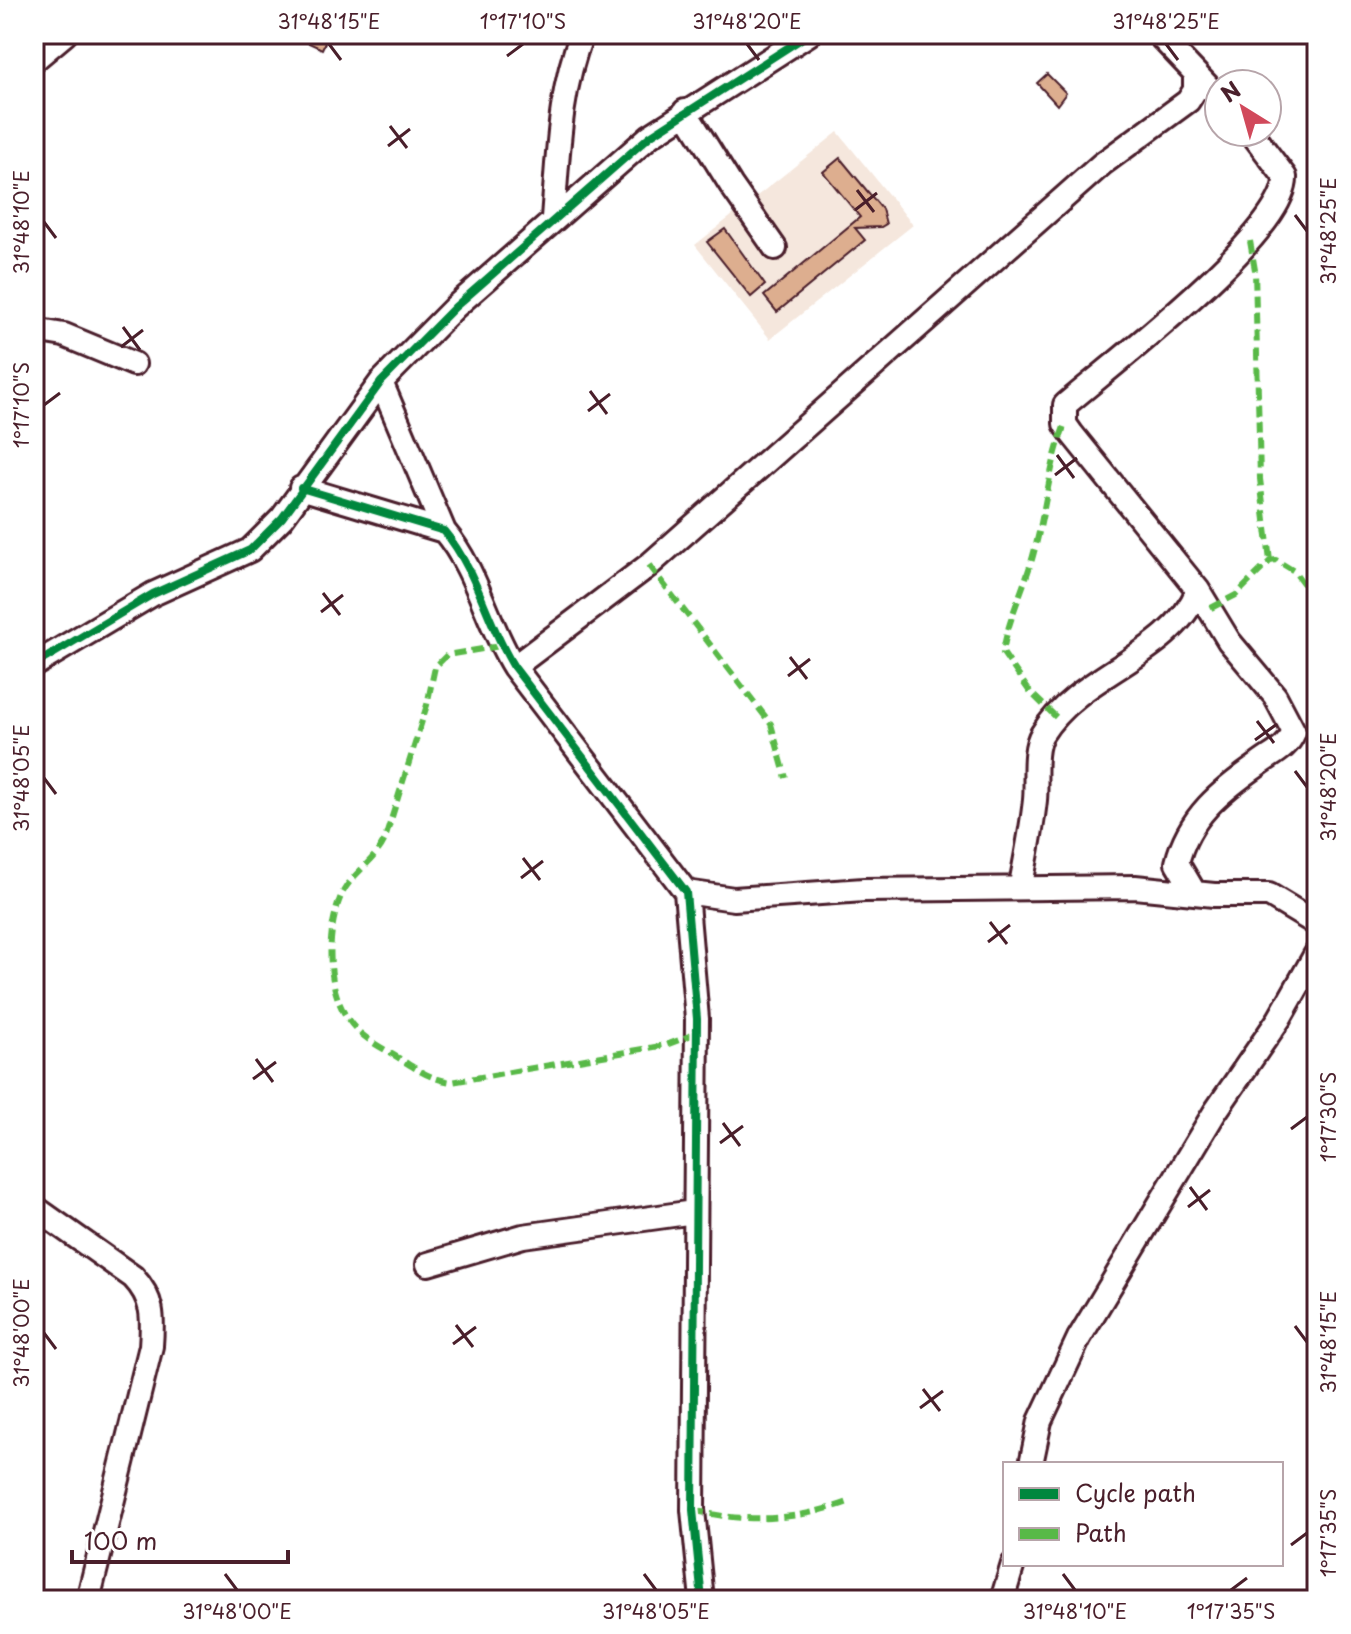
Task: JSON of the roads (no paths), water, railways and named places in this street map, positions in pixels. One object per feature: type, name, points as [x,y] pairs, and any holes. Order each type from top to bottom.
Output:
[{"type":"street","points":[[34,60],[65,34]]},
{"type":"street","points":[[553,218],[569,73],[582,34]]},
{"type":"street","points":[[34,665],[153,594],[250,550],[282,518],[381,382],[455,307],[618,161],[685,111],[809,34]]},
{"type":"street","points":[[1158,34],[1203,81]]},
{"type":"street","points":[[514,667],[649,565],[1090,174],[1183,105],[1195,90],[1195,73]]},
{"type":"street","points":[[685,111],[775,248]]},
{"type":"street","points":[[1193,890],[1177,863],[1196,819],[1228,787],[1289,744],[1294,732],[1275,696],[1229,641],[1198,590],[1072,434],[1062,416],[1065,405],[1135,347],[1250,241],[1283,198],[1285,177],[1263,148]]},
{"type":"street","points":[[34,330],[64,335],[134,364]]},
{"type":"street","points":[[381,382],[444,531],[456,545],[500,646],[686,892],[697,1019],[694,1212],[697,1339],[693,1510],[694,1552],[702,1600]]},
{"type":"street","points":[[301,488],[444,531]]},
{"type":"street","points":[[1021,885],[1032,825],[1040,736],[1072,703],[1177,625],[1189,611],[1198,590]]},
{"type":"street","points":[[686,892],[734,899],[864,890],[1021,885],[1193,890],[1214,895],[1269,895],[1317,924]]},
{"type":"street","points":[[1031,1462],[1040,1421],[1079,1338],[1215,1112],[1279,1019],[1317,952]]},
{"type":"street","points":[[34,1207],[133,1277],[151,1303],[151,1346],[88,1600]]},
{"type":"street","points":[[428,1264],[523,1236],[694,1212]]},
{"type":"street","points":[[1002,1600],[1012,1566]]}]
